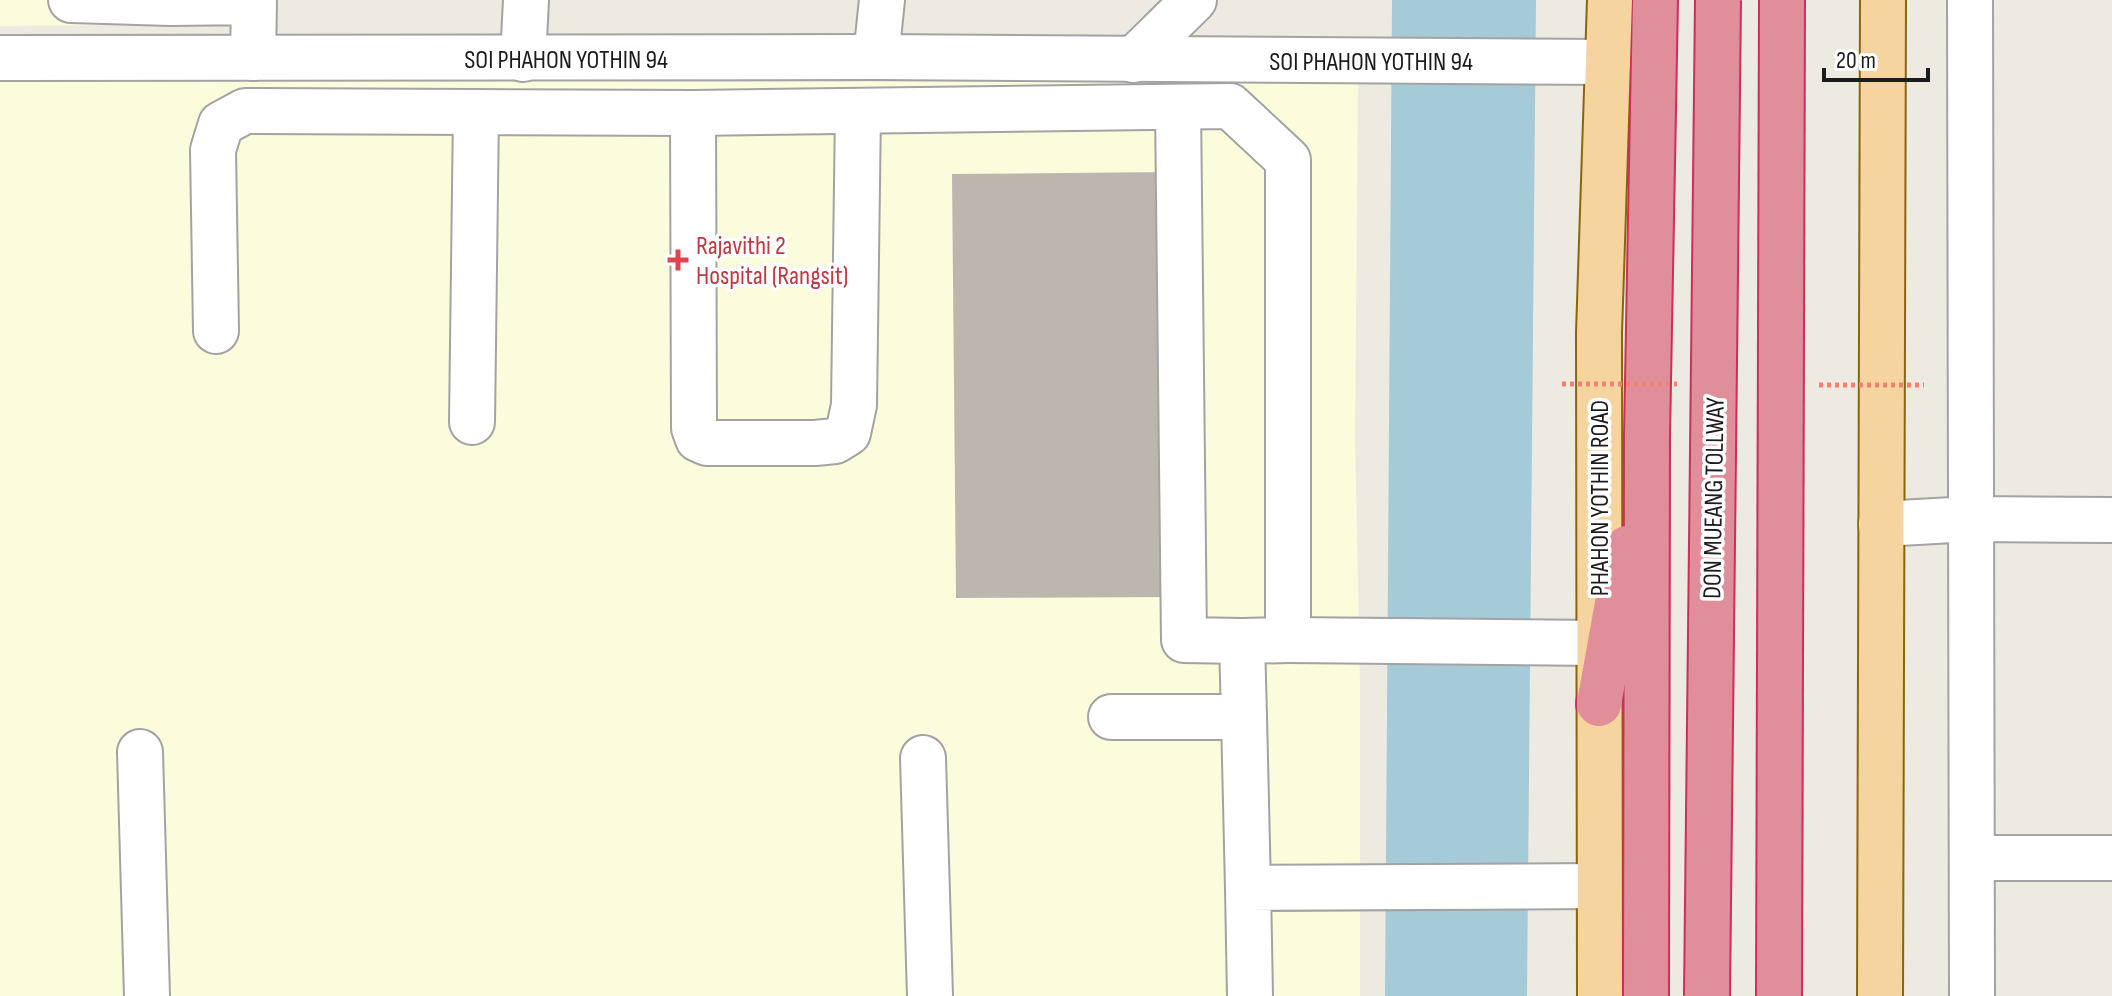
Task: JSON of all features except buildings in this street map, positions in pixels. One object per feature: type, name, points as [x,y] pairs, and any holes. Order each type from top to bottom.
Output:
[{"type":"highway","name":"PHAHON YOTHIN ROAD","points":[[1646,996],[1647,436],[1655,0]]},
{"type":"highway","name":"DON MUEANG TOLLWAY","points":[[1707,996],[1718,0]]},
{"type":"highway","points":[[1781,996],[1785,0]]},
{"type":"highway","points":[[1599,704],[1647,436]]},
{"type":"main road","name":"PHAHON YOTHIN ROAD","points":[[1600,996],[1583,887],[1599,704],[1585,643],[1610,0]]},
{"type":"main road","points":[[1880,996],[1883,0]]},
{"type":"street","points":[[71,0],[254,2],[253,58]]},
{"type":"street","points":[[523,59],[526,0]]},
{"type":"street","points":[[876,57],[882,0]]},
{"type":"street","points":[[1970,0],[1972,996]]},
{"type":"street","points":[[1133,60],[1190,2]]},
{"type":"street","name":"SOI PHAHON YOTHIN 94","points":[[0,58],[876,57],[1608,62]]},
{"type":"street","points":[[216,331],[213,150],[221,124],[245,111],[693,113],[1230,106],[1288,160],[1288,640]]},
{"type":"street","points":[[1178,107],[1184,640],[1585,643]]},
{"type":"street","points":[[693,113],[694,428],[698,439],[707,443],[815,443],[835,441],[848,433],[854,405],[858,111]]},
{"type":"street","points":[[472,422],[476,112]]},
{"type":"street","points":[[1881,524],[1971,519],[2112,520]]},
{"type":"street","points":[[1242,641],[1250,996]]},
{"type":"street","points":[[1111,717],[1244,717]]},
{"type":"street","points":[[140,752],[147,996]]},
{"type":"street","points":[[923,758],[930,996]]},
{"type":"street","points":[[1972,858],[2112,858]]},
{"type":"street","points":[[1248,888],[1583,887]]},
{"type":"shaded area","points":[[0,0],[220,0],[221,24],[0,26]]},
{"type":"shaded area","name":"Rajavithi 2 Hospital (Rangsit)","points":[[0,76],[664,82],[1358,82],[1355,438],[1360,682],[1360,996],[0,996]]},
{"type":"water","points":[[1392,0],[1536,0],[1527,996],[1385,996]]},
{"type":"place","name":"Rajavithi 2 Hospital (Rangsit)","points":[[678,260]]}]
